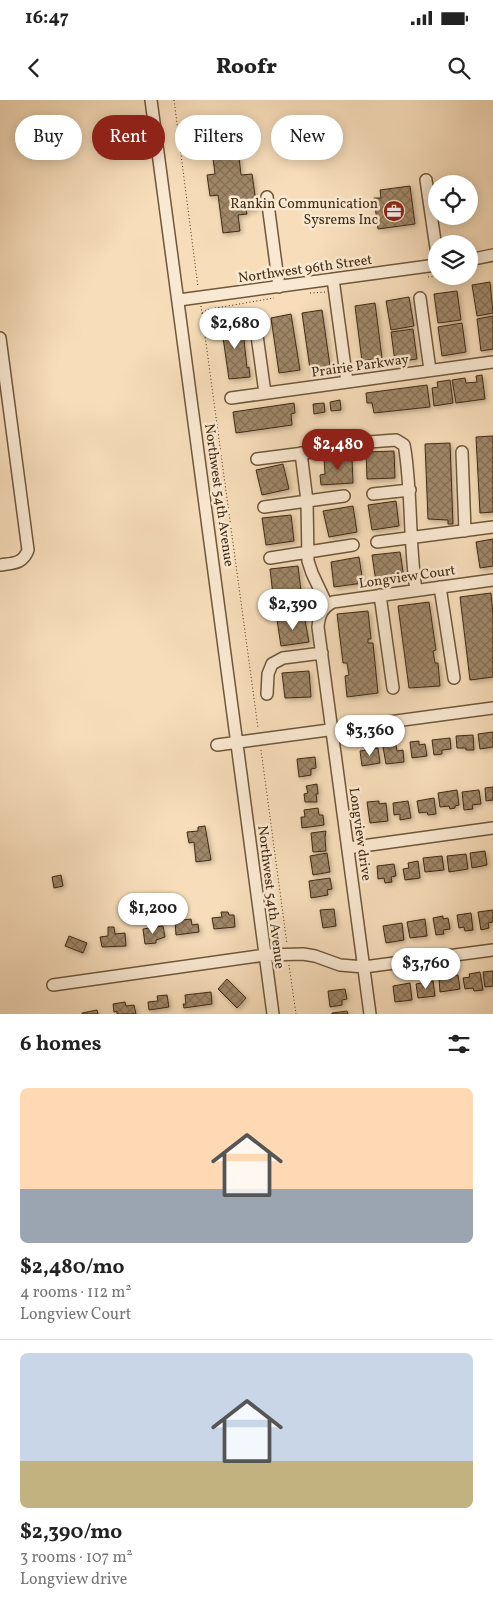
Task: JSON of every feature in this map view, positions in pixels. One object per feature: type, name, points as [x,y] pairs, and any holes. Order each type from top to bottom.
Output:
[{"type":"street","name":"Northwest 54th Avenue","points":[[151,100],[179,300],[272,1014]]},
{"type":"street","points":[[426,180],[434,235]]},
{"type":"street","points":[[267,196],[277,292]]},
{"type":"street","points":[[478,258],[493,255]]},
{"type":"street","name":"Northwest 96th Street","points":[[179,300],[277,292],[333,285],[428,267]]},
{"type":"street","points":[[333,285],[348,382]]},
{"type":"street","points":[[420,298],[430,370]]},
{"type":"street","points":[[256,321],[265,393]]},
{"type":"street","points":[[0,338],[28,550],[22,561],[0,565]]},
{"type":"street","name":"Prairie Parkway","points":[[231,398],[493,362]]},
{"type":"street","name":"Longview Court","points":[[369,442],[396,440],[404,445],[410,490],[416,590]]},
{"type":"street","points":[[257,459],[344,448]]},
{"type":"street","points":[[462,452],[465,531]]},
{"type":"street","points":[[301,453],[307,501],[308,552],[312,572],[327,605]]},
{"type":"street","points":[[374,494],[410,490]]},
{"type":"street","points":[[264,507],[344,496]]},
{"type":"street","points":[[377,542],[493,527]]},
{"type":"street","points":[[270,558],[353,545]]},
{"type":"street","name":"Longview Court","points":[[327,605],[333,602],[493,580]]},
{"type":"street","name":"Longview Court","points":[[440,587],[454,678]]},
{"type":"street","points":[[275,609],[297,604],[321,592]]},
{"type":"street","name":"Longview Court","points":[[380,595],[393,688]]},
{"type":"street","name":"Longview drive","points":[[327,605],[319,616],[318,628],[370,1014]]},
{"type":"street","points":[[267,694],[268,674],[272,664],[283,658],[322,653]]},
{"type":"street","points":[[217,745],[493,708]]},
{"type":"street","points":[[348,848],[493,828]]},
{"type":"street","points":[[53,985],[265,955],[303,954],[315,956],[340,965],[364,967],[493,950]]},
{"type":"path","points":[[174,100],[221,451]]},
{"type":"path","points":[[423,278],[428,277]]},
{"type":"path","points":[[305,293],[333,285]]},
{"type":"path","points":[[202,314],[207,310],[277,292]]},
{"type":"building","points":[[213,160],[239,160],[241,175],[252,174],[257,209],[246,210],[247,214],[238,215],[240,231],[223,233],[218,195],[210,196],[207,175],[215,174]]},
{"type":"building","name":"Rankin Communication Sysrems Inc","points":[[410,186],[415,224],[378,229],[374,198],[381,198],[380,190]]},
{"type":"building","points":[[490,282],[493,313],[477,316],[472,285]]},
{"type":"building","points":[[457,291],[461,320],[438,323],[434,294]]},
{"type":"building","points":[[409,297],[414,326],[391,330],[386,301]]},
{"type":"building","points":[[375,303],[382,358],[362,361],[355,306]]},
{"type":"building","points":[[322,310],[330,366],[310,369],[302,313]]},
{"type":"building","points":[[291,314],[300,370],[279,373],[271,318]]},
{"type":"building","points":[[493,316],[493,349],[481,351],[477,319]]},
{"type":"building","points":[[242,321],[247,368],[249,367],[250,377],[229,379],[221,324]]},
{"type":"building","points":[[462,323],[466,352],[442,356],[438,327]]},
{"type":"building","points":[[413,329],[417,359],[395,362],[391,332]]},
{"type":"building","points":[[482,375],[485,399],[456,403],[452,380],[465,378],[466,383],[477,382],[476,376]]},
{"type":"building","points":[[450,380],[453,403],[434,406],[432,388],[438,387],[437,382]]},
{"type":"building","points":[[427,385],[430,407],[374,413],[372,403],[367,403],[366,393]]},
{"type":"building","points":[[340,400],[341,410],[331,411],[330,402]]},
{"type":"building","points":[[294,403],[295,413],[291,414],[292,425],[236,433],[233,412]]},
{"type":"building","points":[[324,403],[325,412],[314,414],[313,404]]},
{"type":"building","points":[[493,436],[493,512],[480,513],[476,437]]},
{"type":"building","points":[[450,443],[453,524],[448,524],[448,520],[428,519],[425,444]]},
{"type":"building","points":[[394,451],[395,478],[367,479],[366,452]]},
{"type":"building","points":[[352,457],[353,483],[321,485],[320,475],[325,474],[324,459]]},
{"type":"building","points":[[283,464],[289,489],[262,495],[256,470]]},
{"type":"building","points":[[396,501],[399,526],[372,530],[368,505]]},
{"type":"building","points":[[353,506],[357,532],[329,537],[323,511]]},
{"type":"building","points":[[291,515],[294,541],[266,545],[262,518]]},
{"type":"building","points":[[493,539],[493,566],[480,568],[476,542]]},
{"type":"building","points":[[400,552],[404,578],[376,582],[372,555]]},
{"type":"building","points":[[359,557],[363,583],[334,587],[331,562]]},
{"type":"building","points":[[298,566],[301,592],[273,595],[270,569]]},
{"type":"building","points":[[491,593],[493,677],[470,680],[460,597]]},
{"type":"building","points":[[429,602],[436,650],[433,651],[435,663],[438,663],[440,686],[409,688],[398,606]]},
{"type":"building","points":[[368,611],[371,639],[368,639],[368,643],[373,643],[378,693],[347,697],[345,676],[349,675],[347,663],[343,663],[337,614]]},
{"type":"building","points":[[304,615],[309,642],[281,646],[277,620]]},
{"type":"building","points":[[309,671],[311,697],[285,698],[282,673]]},
{"type":"building","points":[[493,732],[493,747],[480,749],[478,734]]},
{"type":"building","points":[[473,735],[474,750],[457,748],[456,736]]},
{"type":"building","points":[[450,738],[451,749],[442,750],[442,754],[434,755],[432,740]]},
{"type":"building","points":[[419,741],[419,745],[425,744],[427,756],[412,758],[410,742]]},
{"type":"building","points":[[396,745],[397,751],[403,750],[404,762],[386,764],[383,747]]},
{"type":"building","points":[[378,748],[380,763],[362,766],[360,751]]},
{"type":"building","points":[[315,757],[316,768],[311,769],[311,775],[299,777],[297,759]]},
{"type":"building","points":[[317,784],[317,802],[305,802],[304,794],[308,793],[306,786]]},
{"type":"building","points":[[493,787],[493,800],[486,801],[485,788]]},
{"type":"building","points":[[457,790],[459,805],[450,809],[449,806],[440,807],[438,793]]},
{"type":"building","points":[[479,790],[481,804],[472,805],[473,809],[464,810],[462,792]]},
{"type":"building","points":[[434,798],[436,814],[419,813],[417,801]]},
{"type":"building","points":[[379,801],[379,804],[386,803],[388,821],[370,823],[367,802]]},
{"type":"building","points":[[408,801],[411,818],[400,820],[400,814],[394,815],[393,803]]},
{"type":"building","points":[[318,808],[319,815],[323,815],[324,825],[302,828],[301,817],[305,817],[304,810]]},
{"type":"building","points":[[205,826],[211,860],[196,862],[194,842],[189,843],[187,832],[198,831],[198,827]]},
{"type":"building","points":[[326,831],[326,851],[313,852],[311,833]]},
{"type":"building","points":[[485,851],[487,865],[472,868],[470,853]]},
{"type":"building","points":[[327,853],[330,872],[313,875],[310,856]]},
{"type":"building","points":[[466,854],[468,869],[449,872],[447,856]]},
{"type":"building","points":[[442,856],[444,870],[425,872],[423,858]]},
{"type":"building","points":[[418,861],[420,878],[405,880],[403,869],[409,868],[408,863]]},
{"type":"building","points":[[394,864],[396,876],[391,877],[392,882],[385,883],[384,878],[378,879],[377,866]]},
{"type":"building","points":[[61,875],[63,886],[54,888],[52,877]]},
{"type":"building","points":[[330,878],[332,889],[327,890],[328,895],[311,898],[309,881]]},
{"type":"building","points":[[334,909],[336,926],[323,928],[320,910]]},
{"type":"building","points":[[493,910],[493,922],[488,923],[489,928],[481,930],[478,912]]},
{"type":"building","points":[[221,912],[228,912],[229,915],[234,915],[235,927],[214,929],[212,918],[222,917]]},
{"type":"building","points":[[471,913],[473,930],[465,931],[464,927],[459,928],[457,915]]},
{"type":"building","points":[[443,916],[443,919],[448,918],[450,929],[443,930],[444,934],[436,935],[433,918]]},
{"type":"building","points":[[191,919],[192,925],[198,924],[199,932],[176,935],[175,921]]},
{"type":"building","points":[[425,919],[427,936],[410,938],[407,922]]},
{"type":"building","points":[[402,923],[404,940],[386,943],[383,926]]},
{"type":"building","points":[[163,926],[165,937],[156,940],[156,943],[145,944],[143,929]]},
{"type":"building","points":[[108,927],[114,927],[115,934],[125,933],[126,946],[102,947],[100,937],[108,936]]},
{"type":"building","points":[[69,936],[87,943],[83,953],[65,946]]},
{"type":"building","points":[[493,971],[493,986],[485,987],[483,972]]},
{"type":"building","points":[[480,972],[483,990],[465,989],[463,978],[470,977],[469,974]]},
{"type":"building","points":[[458,975],[460,989],[440,992],[439,978]]},
{"type":"building","points":[[227,979],[246,998],[237,1008],[218,989]]},
{"type":"building","points":[[433,981],[435,996],[418,998],[416,984]]},
{"type":"building","points":[[410,983],[412,1000],[395,1002],[393,986]]},
{"type":"building","points":[[345,989],[347,999],[342,1000],[342,1005],[330,1007],[328,991]]},
{"type":"building","points":[[211,992],[212,1004],[184,1008],[183,1004],[186,1004],[185,995]]},
{"type":"building","points":[[167,995],[169,1007],[149,1010],[148,1002],[158,1001],[157,996]]},
{"type":"building","points":[[125,1002],[126,1006],[134,1005],[136,1014],[117,1014],[117,1011],[114,1012],[113,1004]]},
{"type":"building","points":[[97,1010],[98,1014],[82,1014],[82,1013]]},
{"type":"building","points":[[347,1011],[348,1014],[332,1014],[332,1013]]},
{"type":"place","name":"Rankin Communication Sysrems Inc","points":[[394,211]]}]
